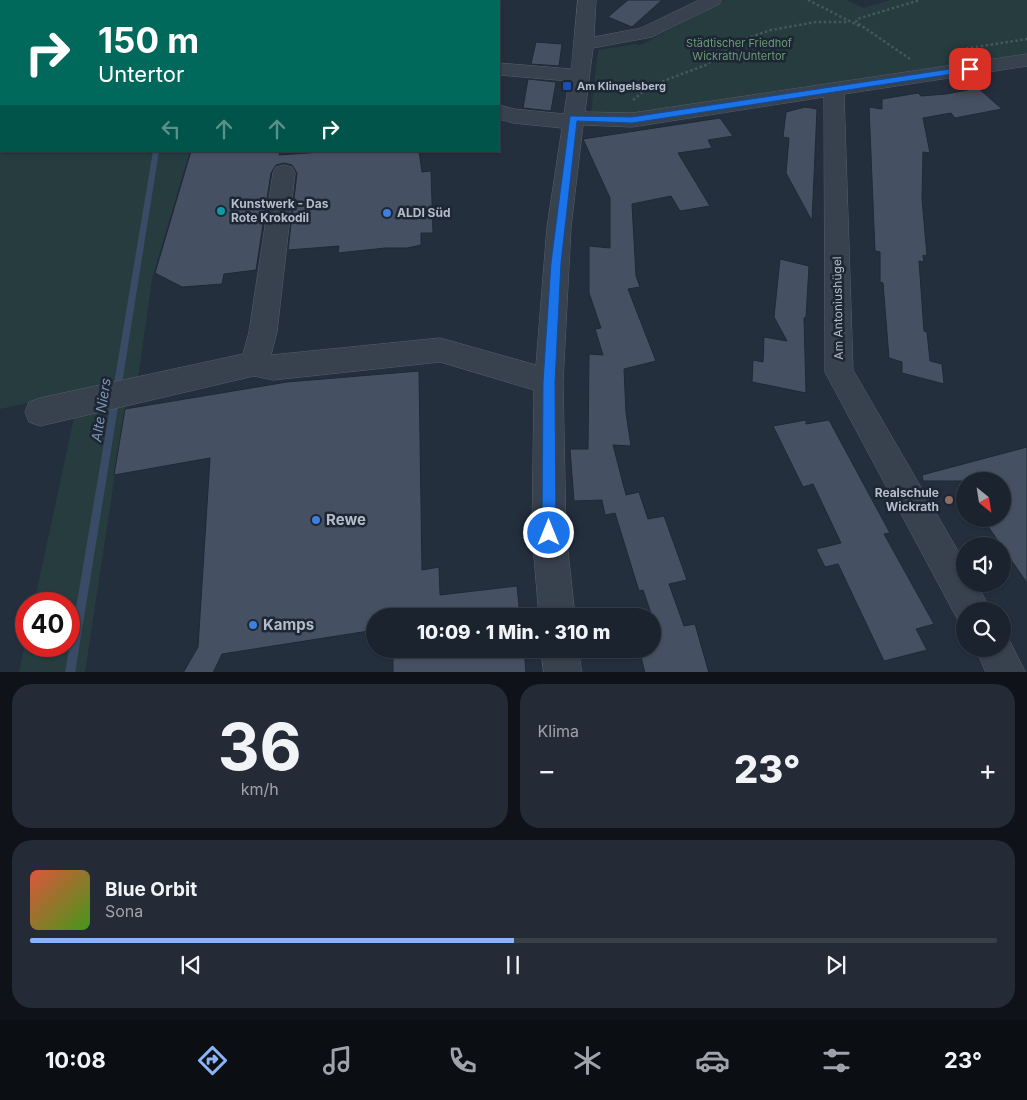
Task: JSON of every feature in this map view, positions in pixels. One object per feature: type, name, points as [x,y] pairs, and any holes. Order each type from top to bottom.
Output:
[{"type":"street","points":[[556,608],[549,533],[549,382],[556,263],[584,44],[587,0]]},
{"type":"street","points":[[584,44],[646,33],[713,0]]},
{"type":"street","points":[[500,112],[513,116],[573,120],[632,120],[1027,60]]},
{"type":"street","points":[[500,69],[580,76]]},
{"type":"street","name":"Am Antoniushügel","points":[[834,90],[839,372],[968,602]]},
{"type":"street","points":[[254,364],[263,332],[284,173]]},
{"type":"street","points":[[40,412],[254,364],[273,368],[440,350],[549,382]]},
{"type":"street","points":[[999,657],[1008,672]]},
{"type":"street","points":[[561,658],[563,672]]},
{"type":"path","points":[[808,0],[848,22],[864,28]]},
{"type":"path","points":[[920,0],[857,19],[856,22],[931,75]]},
{"type":"path","points":[[632,120],[629,103],[650,86],[706,65],[738,41],[790,26],[816,22],[848,22]]},
{"type":"path","points":[[948,52],[1027,39]]},
{"type":"path","points":[[909,58],[918,56]]},
{"type":"green space","name":"Städtischer Friedhof Wickrath/Untertor","points":[[726,0],[846,0],[864,8],[890,0],[1027,0],[1027,54],[636,115],[591,113],[598,50],[635,44],[641,45]]},
{"type":"green space","points":[[0,152],[190,152],[152,279],[138,379],[0,409]]},
{"type":"green space","points":[[126,402],[85,672],[19,672],[22,657],[80,657],[80,592],[37,592],[75,413]]},
{"type":"building","points":[[628,0],[662,0],[632,27],[608,17]]},
{"type":"building","points":[[536,42],[562,44],[559,66],[531,64]]},
{"type":"building","points":[[528,79],[556,82],[551,111],[523,108]]},
{"type":"building","points":[[978,88],[1002,109],[955,118],[951,113],[923,118],[930,153],[923,152],[922,199],[927,256],[923,255],[924,262],[919,261],[924,331],[927,332],[930,361],[942,364],[944,384],[902,373],[902,362],[889,358],[883,283],[880,282],[880,252],[875,251],[869,107],[882,109],[882,99],[918,93],[921,96],[946,94]]},
{"type":"building","points":[[805,107],[817,109],[812,221],[786,173],[789,138],[783,137],[786,112]]},
{"type":"building","points":[[720,118],[733,136],[708,140],[712,148],[678,153],[710,206],[680,211],[671,196],[632,204],[636,276],[640,287],[628,289],[656,361],[624,369],[626,413],[631,446],[613,445],[626,495],[639,492],[648,519],[664,516],[687,580],[669,584],[684,626],[695,624],[709,672],[645,672],[641,658],[661,658],[661,608],[649,608],[643,590],[639,591],[615,513],[605,515],[602,500],[574,501],[570,449],[588,449],[589,354],[603,355],[595,329],[601,328],[589,293],[589,246],[610,248],[610,198],[583,139]]},
{"type":"building","points":[[191,152],[280,152],[279,155],[321,152],[419,152],[422,172],[431,171],[433,233],[421,233],[421,245],[407,248],[385,248],[338,253],[339,246],[288,250],[297,173],[292,165],[284,163],[276,165],[271,173],[256,270],[224,274],[222,284],[182,287],[155,273]]},
{"type":"building","points":[[780,259],[809,266],[806,317],[804,318],[806,393],[752,382],[753,360],[763,362],[764,337],[787,341],[774,317]]},
{"type":"building","points":[[419,371],[422,570],[439,567],[440,595],[517,586],[519,608],[366,608],[366,631],[222,654],[213,672],[184,672],[198,647],[210,458],[114,475],[125,409],[287,382]]},
{"type":"building","points":[[806,420],[806,424],[829,420],[890,533],[884,534],[934,624],[916,629],[927,650],[884,661],[838,564],[825,567],[816,549],[841,543],[813,484],[803,487],[773,426]]},
{"type":"building","points":[[1027,447],[1027,583],[1011,560],[1011,537],[995,537],[989,528],[1011,528],[1011,472],[956,472],[956,481],[923,481],[922,475]]},
{"type":"building","points":[[393,658],[525,658],[526,672],[393,672]]},
{"type":"waterway","name":"Alte Niers","points":[[117,390],[156,152]]},
{"type":"waterway","name":"Alte Niers","points":[[70,672],[115,401]]},
{"type":"place","name":"Am Klingelsberg","points":[[567,86]]},
{"type":"place","name":"Kunstwerk - Das Rote Krokodil","points":[[221,211]]},
{"type":"place","name":"ALDI Süd","points":[[387,213]]},
{"type":"place","name":"Realschule Wickrath","points":[[949,500]]},
{"type":"place","name":"Rewe","points":[[316,520]]},
{"type":"place","name":"Kamps","points":[[253,625]]},
{"type":"route","points":[[549,533],[549,382],[556,263],[573,118],[632,120],[970,69]]}]
